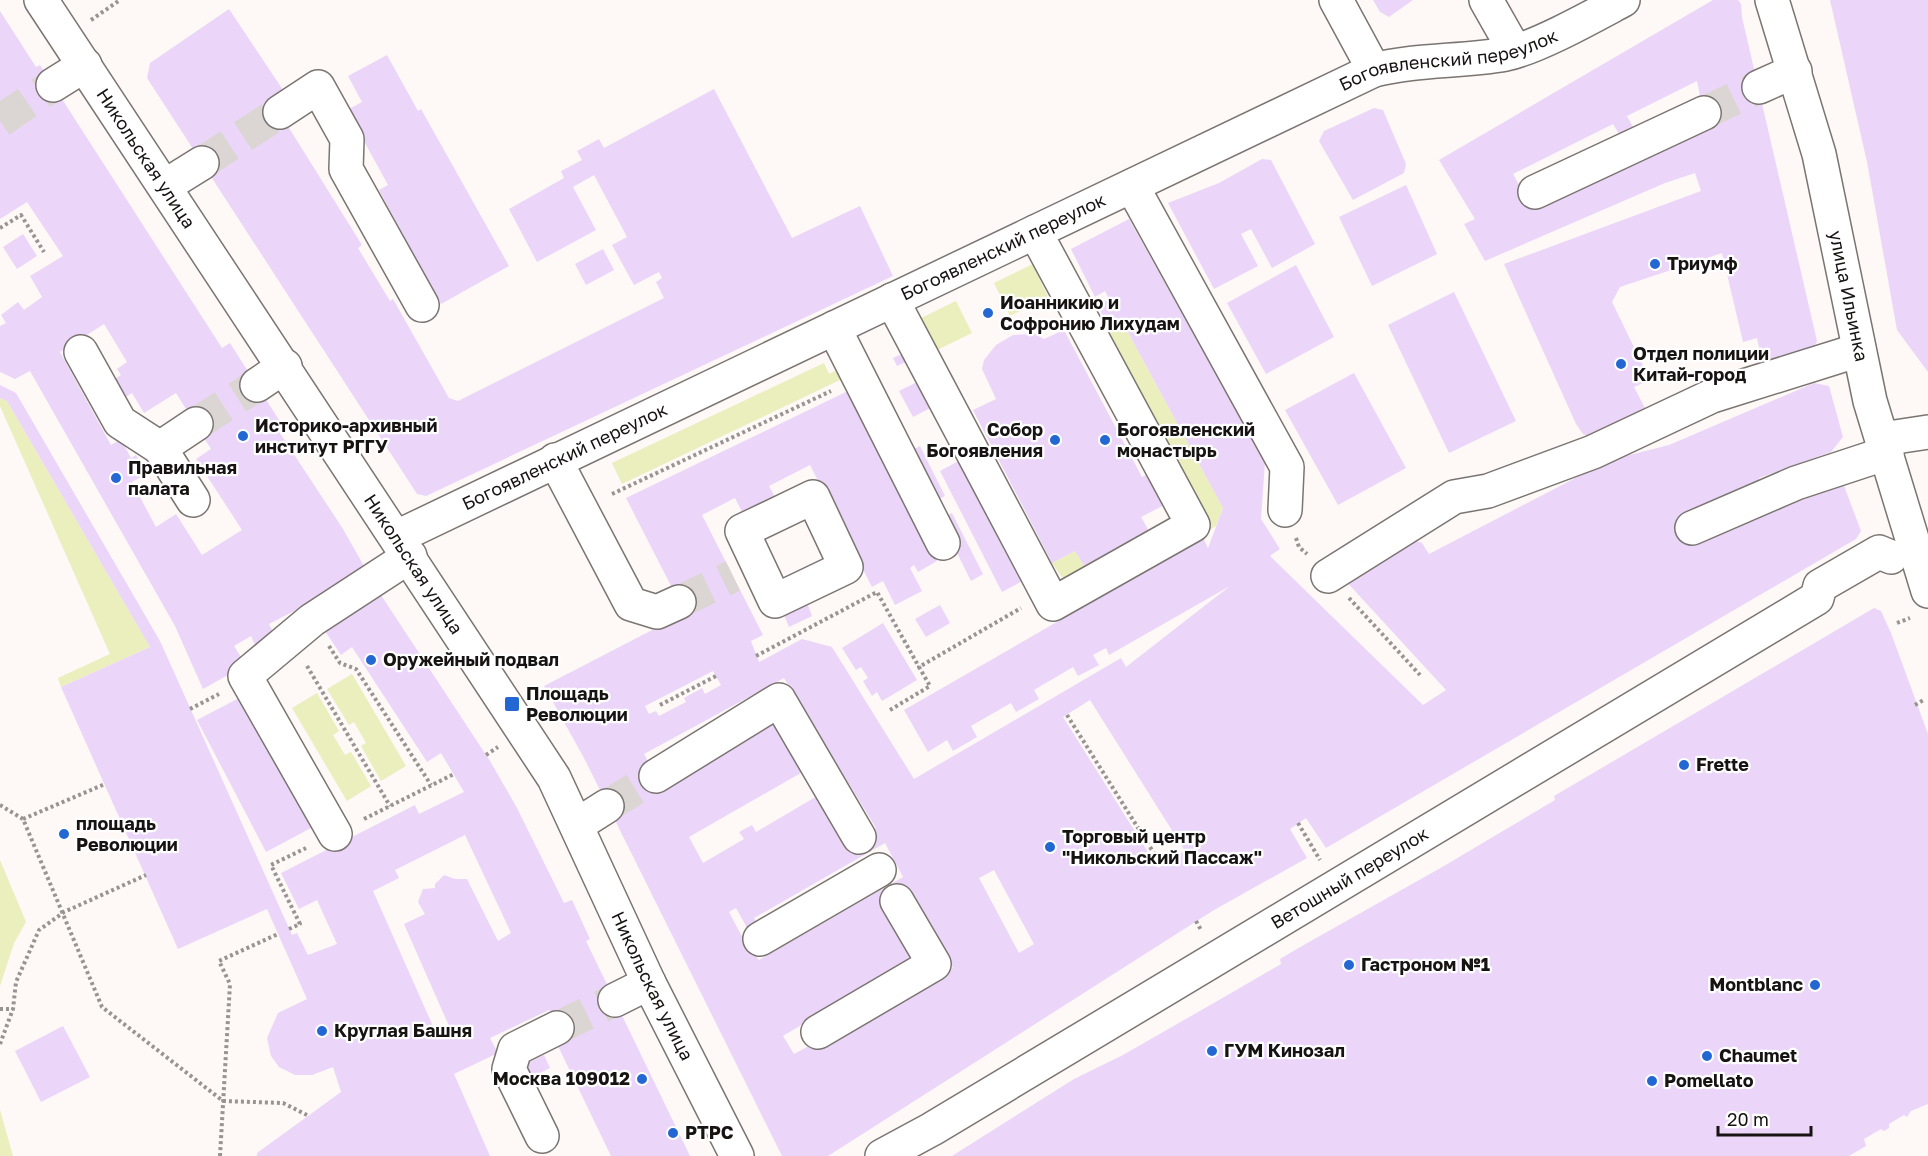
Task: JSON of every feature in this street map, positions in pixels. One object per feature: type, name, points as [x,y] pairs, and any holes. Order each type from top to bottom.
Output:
[{"type":"street","name":"Никольская улица","points":[[41,0],[285,366],[554,778],[649,983],[737,1156]]},
{"type":"street","points":[[1336,0],[1374,70]]},
{"type":"street","points":[[1486,0],[1515,51]]},
{"type":"street","name":"Богоявленский переулок","points":[[335,834],[245,676],[404,547],[485,494],[1374,70],[1398,64],[1449,61],[1515,51],[1623,0]]},
{"type":"street","name":"улица Ильинка","points":[[1772,0],[1819,154],[1859,350],[1885,446],[1902,550],[1922,603]]},
{"type":"street","points":[[53,85],[85,65]]},
{"type":"street","points":[[1759,87],[1795,71]]},
{"type":"street","points":[[280,112],[318,87],[347,139],[346,169],[422,305]]},
{"type":"street","points":[[1535,192],[1704,113]]},
{"type":"street","points":[[165,186],[202,163]]},
{"type":"street","points":[[1132,186],[1287,467],[1285,510]]},
{"type":"street","points":[[892,300],[1053,604],[1193,525],[1035,232]]},
{"type":"street","points":[[834,328],[943,543]]},
{"type":"street","points":[[1328,576],[1454,497],[1488,491],[1593,452],[1712,396],[1859,350]]},
{"type":"street","points":[[81,352],[120,422],[160,448],[193,500]]},
{"type":"street","points":[[256,385],[285,366]]},
{"type":"street","points":[[160,448],[196,424]]},
{"type":"street","points":[[1692,528],[1885,446],[1928,432]]},
{"type":"street","points":[[555,460],[631,604],[657,612],[679,602]]},
{"type":"street","name":"Ветошный переулок","points":[[882,1156],[932,1129],[1817,598],[1829,601],[1885,568],[1902,550]]},
{"type":"street","points":[[656,776],[779,700],[934,964],[818,1032]]},
{"type":"street","points":[[577,825],[608,806]]},
{"type":"street","points":[[760,939],[878,869]]},
{"type":"street","points":[[615,1000],[649,983]]},
{"type":"street","points":[[542,1136],[509,1069],[515,1049],[557,1028]]},
{"type":"path","points":[[0,228],[21,215],[44,252]]},
{"type":"path","points":[[609,488],[613,496],[859,378]]},
{"type":"path","points":[[756,656],[877,592],[930,686],[890,710]]},
{"type":"path","points":[[919,667],[1048,593]]},
{"type":"path","points":[[1897,623],[1922,603]]},
{"type":"path","points":[[302,630],[339,663],[356,669],[430,785]]},
{"type":"path","points":[[302,630],[390,806]]},
{"type":"path","points":[[660,705],[716,676]]},
{"type":"path","points":[[1915,705],[1925,699]]},
{"type":"path","points":[[1067,715],[1162,866]]},
{"type":"path","points":[[23,819],[105,784]]},
{"type":"path","points":[[0,805],[23,819],[102,1007],[223,1101],[284,1103],[309,1116]]},
{"type":"path","points":[[1298,824],[1320,861]]},
{"type":"path","points":[[0,1044],[13,1010],[16,982],[39,930],[64,912],[146,875]]},
{"type":"path","points":[[283,890],[300,924],[289,929]]},
{"type":"path","points":[[1196,921],[1202,931]]},
{"type":"path","points":[[220,1156],[230,984],[219,961],[278,934]]},
{"type":"path","points":[[0,1010],[13,1010]]},
{"type":"green space","points":[[1033,264],[1048,297],[1010,316],[994,283]]},
{"type":"green space","points":[[956,301],[972,333],[933,352],[917,320]]},
{"type":"green space","points":[[1107,315],[1116,329],[1124,325],[1223,508],[1216,526],[1107,591],[1206,523],[1098,320]]},
{"type":"green space","points":[[824,363],[829,374],[839,369],[844,378],[622,484],[612,463]]},
{"type":"green space","points":[[0,398],[7,401],[150,647],[61,687],[58,678],[110,654],[0,406]]},
{"type":"green space","points":[[1075,551],[1089,574],[1069,580],[1061,576],[1052,563]]},
{"type":"green space","points":[[352,674],[406,766],[381,781],[361,746],[366,743],[354,722],[349,725],[327,689]]},
{"type":"green space","points":[[317,693],[339,731],[333,735],[345,755],[351,752],[371,786],[347,801],[292,708]]},
{"type":"green space","points":[[0,860],[26,922],[14,943],[0,986]]},
{"type":"green space","points":[[0,1110],[13,1156],[0,1156]]},
{"type":"building","points":[[1373,0],[1413,0],[1389,17],[1380,12]]},
{"type":"building","points":[[1713,0],[1738,0],[1741,4],[1742,17],[1817,341],[1812,351],[1771,364],[1761,358],[1757,338],[1743,342],[1722,253],[1620,287],[1612,302],[1650,380],[1634,387],[1645,408],[1639,419],[1592,440],[1583,434],[1576,424],[1504,264],[1701,191],[1695,173],[1665,183],[1485,261],[1464,224],[1475,219],[1439,160]],"holes":[[[1697,81],[1706,125],[1531,207],[1513,174],[1613,124],[1619,134],[1633,127],[1627,116]]]},
{"type":"building","points":[[1830,0],[1928,0],[1928,372],[1897,330],[1867,162]]},
{"type":"building","points":[[229,9],[283,90],[271,99],[362,245],[358,248],[390,301],[393,299],[449,398],[458,401],[664,298],[656,282],[662,278],[659,272],[634,285],[612,245],[627,237],[594,175],[573,187],[596,230],[537,262],[509,209],[564,178],[561,171],[582,160],[577,151],[599,139],[604,148],[714,89],[792,238],[860,206],[893,276],[426,496],[417,494],[147,78],[150,63]]},
{"type":"building","name":"Историко-архивный институт РГГУ","points":[[0,11],[36,67],[40,65],[222,348],[230,343],[283,426],[278,430],[343,529],[368,573],[269,624],[274,634],[255,645],[251,636],[234,646],[246,665],[203,689],[175,626],[30,371],[15,379],[0,372],[0,326],[6,323],[1,315],[18,302],[24,310],[42,297],[30,276],[63,256],[27,202],[0,219]],"holes":[[[104,324],[127,362],[117,369],[121,375],[113,380],[124,398],[132,393],[144,413],[176,393],[211,449],[196,459],[242,530],[202,555],[176,514],[156,527],[132,482],[146,474],[136,455],[131,458],[121,439],[111,445],[60,352]]]},
{"type":"building","points":[[387,55],[418,111],[421,109],[509,266],[441,304],[419,265],[413,268],[400,243],[406,240],[379,190],[388,185],[347,110],[362,102],[348,76]]},
{"type":"building","points":[[1374,108],[1383,110],[1406,164],[1404,173],[1353,200],[1319,141],[1324,131]]},
{"type":"building","points":[[1262,159],[1271,160],[1315,244],[1272,268],[1251,229],[1241,234],[1258,266],[1214,289],[1168,203],[1219,183]]},
{"type":"building","points":[[1406,185],[1437,254],[1372,286],[1339,217]]},
{"type":"building","points":[[1129,219],[1265,462],[1261,519],[1280,549],[1270,556],[1423,705],[1446,690],[1343,578],[1411,539],[1422,543],[1429,554],[1610,460],[1669,445],[1814,383],[1829,386],[1843,437],[1831,452],[1759,478],[1760,481],[1801,494],[1843,483],[1861,531],[1856,539],[1326,848],[1306,818],[1290,829],[1307,858],[1214,910],[828,1156],[782,1156],[584,758],[544,686],[685,613],[626,498],[850,390],[937,561],[918,572],[914,565],[910,568],[922,591],[895,605],[883,581],[872,587],[810,465],[769,486],[775,497],[743,514],[735,498],[702,515],[763,635],[751,641],[759,662],[802,639],[832,647],[914,779],[1121,658],[1126,667],[1230,586],[1109,655],[1106,648],[1093,655],[1099,665],[1078,676],[1073,667],[1034,690],[1039,699],[1016,712],[1011,703],[971,726],[977,737],[953,751],[947,740],[928,752],[904,710],[1203,538],[1208,548],[1223,508],[1124,325],[1116,329],[1107,315],[1103,317],[1098,305],[1109,299],[1105,291],[1095,297],[1071,249]],"holes":[[[713,671],[721,685],[705,694],[702,688],[684,698],[686,702],[659,716],[656,711],[649,714],[645,706]],[[784,678],[876,828],[851,842],[824,792],[756,832],[752,825],[739,832],[744,839],[703,863],[689,837],[806,770],[777,715],[656,776],[644,754]],[[1090,700],[1185,851],[1158,868],[1063,717]],[[885,843],[903,877],[759,960],[748,948],[729,912],[736,908],[750,933],[760,927],[754,918]],[[994,870],[1034,944],[1019,953],[979,878]],[[911,893],[953,968],[794,1054],[783,1036],[915,957]]]},
{"type":"building","points":[[23,234],[37,256],[17,269],[3,247]]},
{"type":"building","points":[[603,249],[614,270],[586,285],[575,264]]},
{"type":"building","points":[[1296,265],[1334,337],[1266,374],[1227,303]]},
{"type":"building","points":[[1454,292],[1516,421],[1449,453],[1388,325]]},
{"type":"building","name":"Собор Богоявления","points":[[1064,330],[1142,477],[1153,471],[1168,503],[1141,517],[1153,538],[1089,574],[1075,551],[1052,563],[973,410],[996,399],[982,369],[984,360],[996,345],[1013,335],[1035,334],[1044,339]]},
{"type":"building","points":[[904,353],[908,361],[897,366],[893,358]]},
{"type":"building","points":[[1354,373],[1406,468],[1338,505],[1285,410]]},
{"type":"building","points":[[923,379],[936,405],[913,417],[899,391]]},
{"type":"building","points":[[0,385],[16,393],[160,641],[292,935],[297,933],[308,955],[337,944],[317,900],[299,909],[281,873],[415,805],[419,814],[464,792],[441,753],[427,762],[352,647],[341,655],[325,631],[377,589],[490,761],[517,808],[564,903],[572,900],[590,939],[586,941],[690,1156],[611,1156],[557,1044],[564,1041],[549,1010],[490,1038],[498,1053],[454,1074],[490,1156],[257,1156],[257,1153],[341,1092],[333,1067],[312,1075],[295,1075],[279,1067],[271,1056],[267,1038],[278,1013],[307,999],[267,909],[178,949],[61,687],[150,647],[7,401],[0,398]],"holes":[[[465,835],[511,933],[498,941],[467,879],[455,879],[444,875],[435,884],[435,888],[423,889],[418,902],[425,914],[404,924],[449,1026],[436,1033],[373,891],[399,878],[395,870]]]},
{"type":"building","points":[[920,446],[945,496],[931,503],[906,453]]},
{"type":"building","points":[[966,457],[1028,578],[1002,592],[940,471]]},
{"type":"building","points":[[952,513],[983,574],[971,581],[940,519]]},
{"type":"building","points":[[808,605],[812,616],[789,627],[784,615]]},
{"type":"building","points":[[940,605],[950,623],[926,637],[915,619]]},
{"type":"building","points":[[1874,608],[1881,611],[1891,633],[1928,734],[1928,1104],[1911,1111],[1907,1117],[1904,1115],[1889,1124],[1889,1128],[1884,1131],[1881,1129],[1864,1139],[1866,1146],[1849,1156],[952,1156],[1074,1079],[1123,1055],[1281,964],[1280,959],[1444,866],[1555,800],[1554,796]]},
{"type":"building","points":[[883,623],[917,680],[882,701],[877,692],[872,696],[863,681],[868,678],[861,667],[856,670],[842,648]]},
{"type":"building","points":[[241,697],[311,828],[266,852],[197,720]]},
{"type":"building","points":[[63,1026],[90,1077],[41,1102],[15,1051]]},
{"type":"building","points":[[544,1055],[550,1068],[530,1078],[524,1065]]},
{"type":"tunnel","points":[[0,121],[53,85]]},
{"type":"tunnel","points":[[1704,113],[1759,87]]},
{"type":"tunnel","points":[[202,163],[280,112]]},
{"type":"tunnel","points":[[196,424],[257,385]]},
{"type":"tunnel","points":[[679,602],[733,576]]},
{"type":"tunnel","points":[[607,806],[656,776]]},
{"type":"tunnel","points":[[557,1028],[615,1000]]},
{"type":"place","name":"Триумф","points":[[1655,264]]},
{"type":"place","name":"Иоанникию и Софронию Лихудам","points":[[988,313]]},
{"type":"place","name":"Отдел полиции Китай-город","points":[[1621,364]]},
{"type":"place","name":"Историко-архивный институт РГГУ","points":[[243,436]]},
{"type":"place","name":"Собор Богоявления","points":[[1055,440]]},
{"type":"place","name":"Богоявленский монастырь","points":[[1105,440]]},
{"type":"place","name":"Правильная палата","points":[[116,478]]},
{"type":"place","name":"Оружейный подвал","points":[[371,660]]},
{"type":"place","name":"Площадь Революции","points":[[512,704]]},
{"type":"place","name":"Frette","points":[[1684,765]]},
{"type":"place","name":"площадь Революции","points":[[64,834]]},
{"type":"place","name":"Торговый центр \"Никольский Пассаж\"","points":[[1050,847]]},
{"type":"place","name":"Гастроном №1","points":[[1349,965]]},
{"type":"place","name":"Montblanc","points":[[1815,985]]},
{"type":"place","name":"Круглая Башня","points":[[322,1031]]},
{"type":"place","name":"ГУМ Кинозал","points":[[1212,1051]]},
{"type":"place","name":"Chaumet","points":[[1707,1056]]},
{"type":"place","name":"Москва 109012","points":[[642,1079]]},
{"type":"place","name":"Pomellato","points":[[1652,1081]]},
{"type":"place","name":"РТРС","points":[[673,1133]]}]
